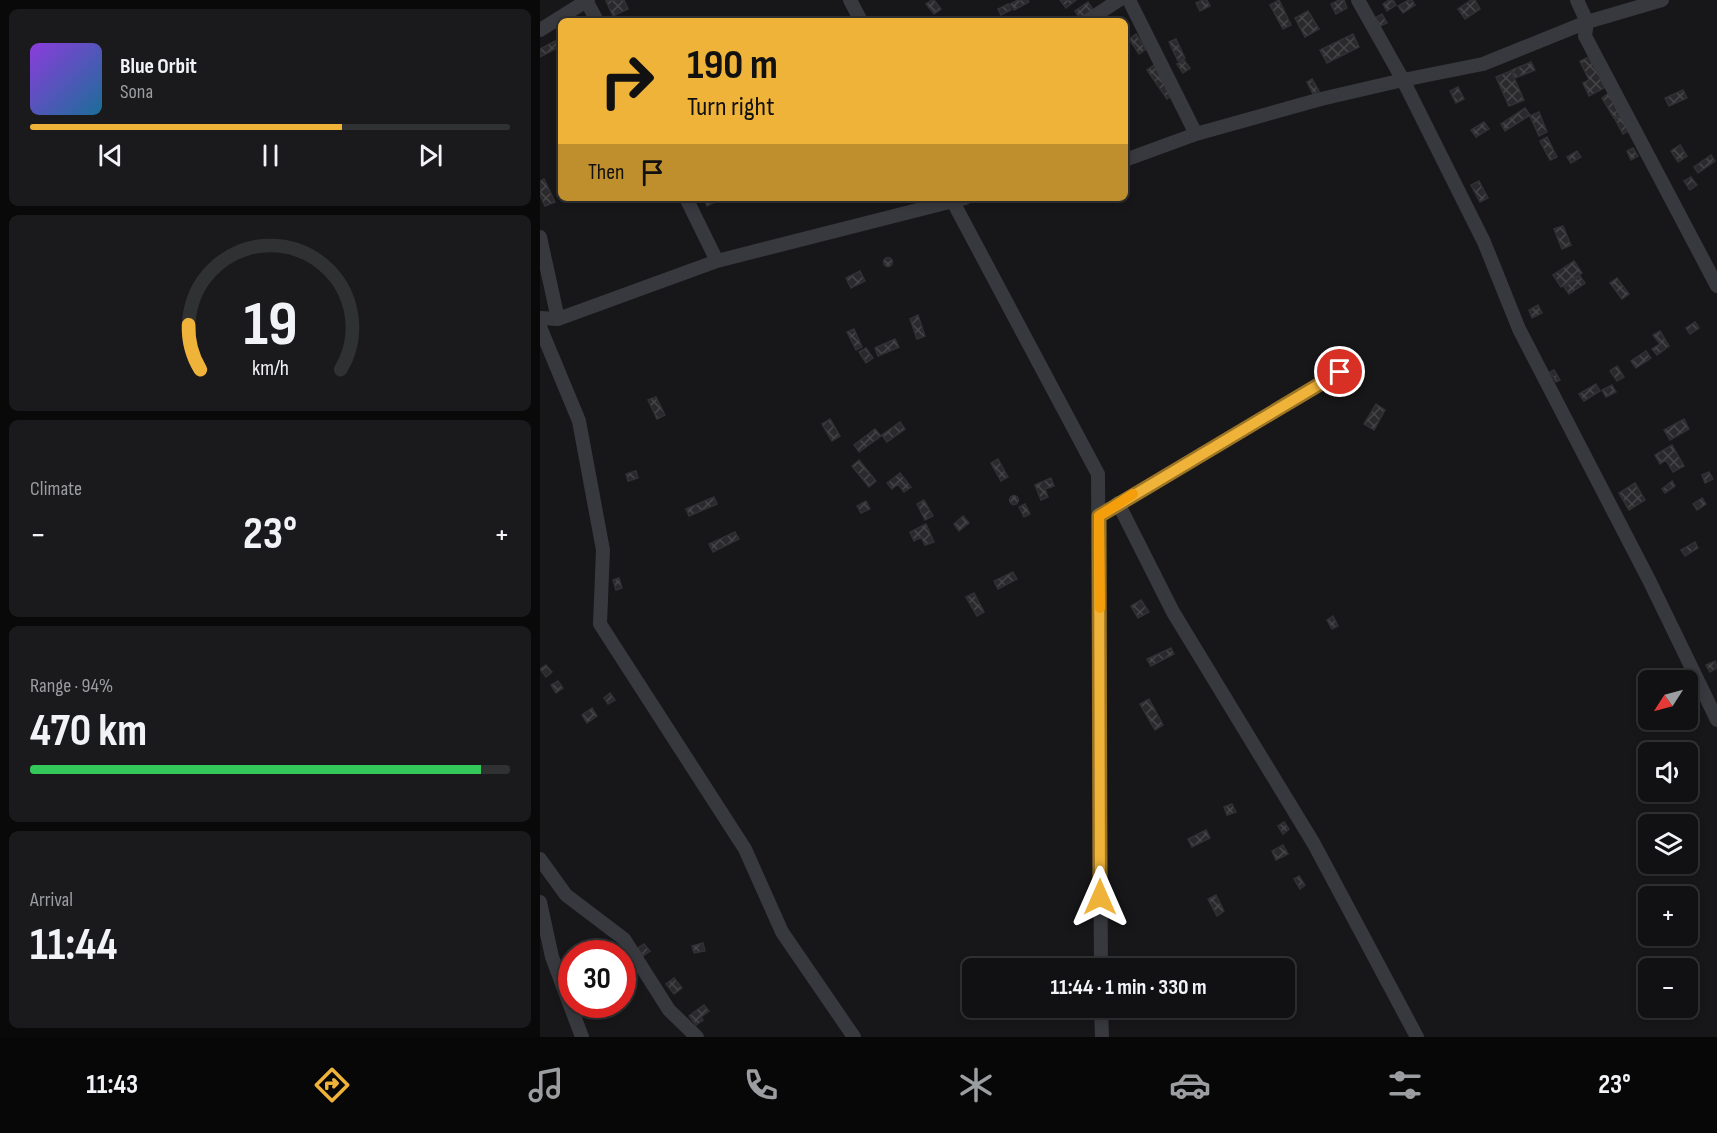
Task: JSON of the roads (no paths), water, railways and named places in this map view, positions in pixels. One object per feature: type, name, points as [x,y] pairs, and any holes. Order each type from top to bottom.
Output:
[{"type":"street","points":[[559,18],[587,0],[596,18]]},
{"type":"street","points":[[850,0],[859,18]]},
{"type":"street","points":[[1092,18],[1119,0]]},
{"type":"street","points":[[1129,0],[1196,134]]},
{"type":"street","points":[[1358,0],[1403,80],[1484,242],[1519,329],[1650,582],[1717,720]]},
{"type":"street","points":[[1577,0],[1587,22],[1585,36],[1717,286]]},
{"type":"street","points":[[1128,159],[1196,134],[1321,99],[1483,64],[1587,22],[1662,0]]},
{"type":"street","points":[[540,30],[558,19]]},
{"type":"street","points":[[687,201],[717,261]]},
{"type":"street","points":[[540,318],[558,319],[717,261],[948,201]]},
{"type":"street","points":[[957,201],[1098,474],[1101,958]]},
{"type":"street","points":[[540,237],[558,319]]},
{"type":"street","points":[[540,327],[579,421],[603,550],[600,624],[745,849],[782,932],[855,1037]]},
{"type":"street","points":[[1099,516],[1340,372]]},
{"type":"street","points":[[1118,503],[1173,612],[1314,844],[1417,1037]]},
{"type":"street","points":[[540,859],[566,895],[624,939],[669,1010],[697,1037]]},
{"type":"street","points":[[540,902],[552,957],[582,1037]]},
{"type":"street","points":[[1101,1018],[1102,1037]]}]
